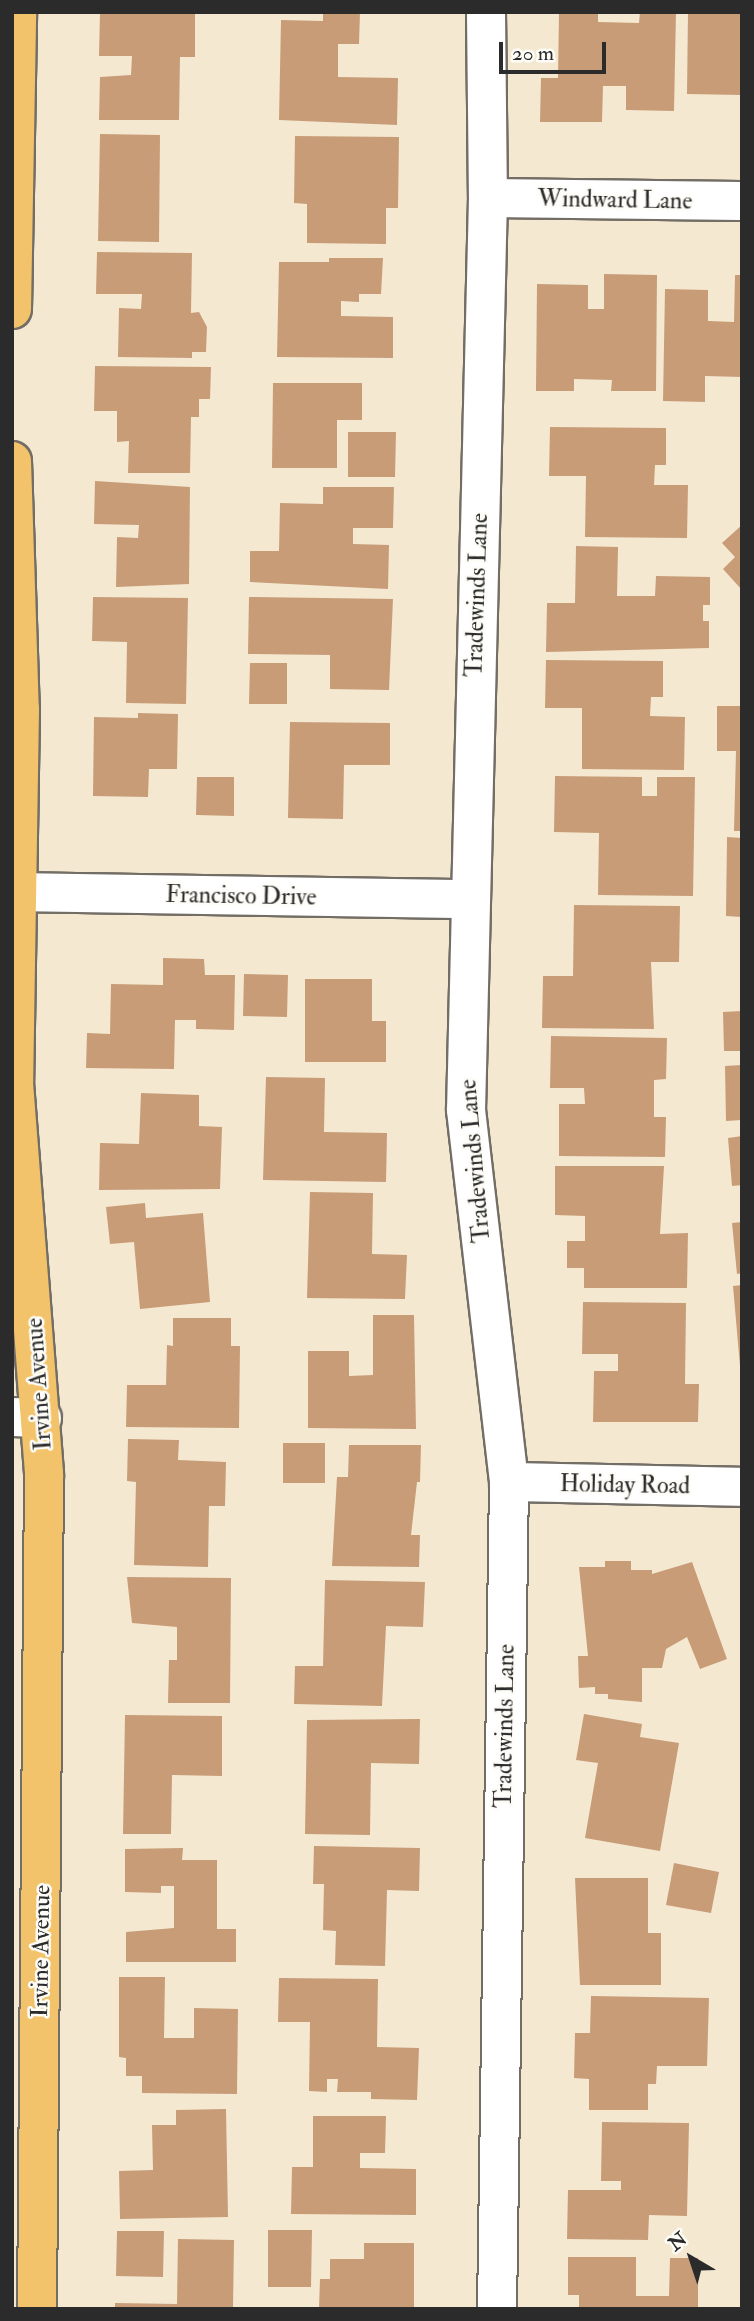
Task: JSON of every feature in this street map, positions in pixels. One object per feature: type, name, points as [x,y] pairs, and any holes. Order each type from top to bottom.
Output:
[{"type":"main road","points":[[12,309],[13,85],[17,12]]},
{"type":"main road","name":"Irvine Avenue","points":[[12,461],[20,709],[15,892],[17,1147],[27,1418],[37,2309]]},
{"type":"street","name":"Tradewinds Lane","points":[[486,12],[488,198],[466,1110],[509,1482],[497,2309]]},
{"type":"street","name":"Windward Lane","points":[[488,198],[742,201]]},
{"type":"street","name":"Francisco Drive","points":[[15,892],[469,899]]},
{"type":"street","name":"Holiday Road","points":[[509,1482],[742,1487]]},
{"type":"building","points":[[100,12],[195,12],[195,57],[180,57],[179,120],[99,120],[100,77],[131,75],[132,56],[99,56]]},
{"type":"building","points":[[323,12],[360,12],[359,44],[338,44],[338,77],[398,78],[397,125],[279,120],[281,20],[323,21]]},
{"type":"building","points":[[559,12],[598,12],[598,22],[639,23],[640,12],[676,12],[674,111],[626,110],[626,86],[603,86],[602,122],[540,122],[541,78],[558,78]]},
{"type":"building","points":[[688,12],[740,12],[742,95],[687,94]]},
{"type":"building","points":[[100,134],[160,135],[159,242],[98,241]]},
{"type":"building","points":[[295,136],[399,137],[398,208],[386,208],[386,244],[307,243],[307,204],[294,203]]},
{"type":"building","points":[[97,252],[192,253],[191,313],[199,312],[207,327],[206,352],[192,352],[192,358],[118,357],[119,308],[141,309],[142,294],[96,294]]},
{"type":"building","points":[[329,258],[383,258],[381,294],[359,294],[359,302],[341,301],[341,316],[393,317],[393,358],[277,357],[279,262],[329,262]]},
{"type":"building","points":[[604,274],[657,275],[656,391],[611,391],[612,380],[574,379],[574,391],[536,391],[537,284],[588,285],[588,309],[604,309]]},
{"type":"building","points":[[735,275],[742,275],[742,377],[705,376],[705,402],[663,401],[665,289],[708,290],[708,321],[734,322]]},
{"type":"building","points":[[95,366],[211,367],[210,399],[199,399],[199,417],[191,417],[190,473],[128,473],[129,441],[117,442],[117,411],[94,411]]},
{"type":"building","points":[[273,383],[362,383],[362,420],[337,420],[337,468],[272,468]]},
{"type":"building","points":[[550,427],[666,428],[666,465],[655,465],[654,485],[688,485],[687,538],[585,537],[586,476],[549,476]]},
{"type":"building","points":[[348,432],[396,432],[395,477],[348,477]]},
{"type":"building","points":[[95,481],[190,487],[189,584],[116,587],[117,537],[138,538],[139,525],[94,524]]},
{"type":"building","points":[[323,487],[394,487],[393,528],[353,528],[353,544],[389,545],[388,589],[250,582],[250,551],[279,551],[280,503],[323,504]]},
{"type":"building","points":[[742,525],[742,590],[723,569],[735,557],[722,543]]},
{"type":"building","points":[[576,546],[618,547],[617,596],[655,596],[656,576],[710,577],[710,605],[703,605],[703,621],[709,621],[709,648],[546,652],[547,603],[575,603]]},
{"type":"building","points":[[93,597],[188,598],[186,704],[126,703],[127,642],[92,641]]},
{"type":"building","points":[[249,597],[393,599],[389,690],[330,689],[330,655],[248,654]]},
{"type":"building","points":[[546,660],[663,661],[663,697],[651,697],[650,716],[685,717],[684,770],[582,769],[582,708],[545,708]]},
{"type":"building","points":[[250,663],[287,663],[287,704],[249,704]]},
{"type":"building","points":[[717,706],[742,706],[742,831],[734,831],[736,751],[717,751]]},
{"type":"building","points":[[138,713],[178,714],[177,769],[149,769],[148,797],[93,796],[94,717],[138,718]]},
{"type":"building","points":[[290,722],[390,723],[390,765],[344,765],[343,819],[288,818]]},
{"type":"building","points":[[555,776],[642,777],[642,796],[657,796],[657,777],[695,777],[693,896],[598,895],[599,833],[554,832]]},
{"type":"building","points":[[197,777],[234,777],[234,816],[196,815]]},
{"type":"building","points":[[727,837],[742,838],[742,917],[726,916]]},
{"type":"building","points":[[574,905],[680,906],[679,962],[651,962],[654,1029],[542,1028],[543,976],[573,976]]},
{"type":"building","points":[[163,958],[204,959],[205,975],[235,975],[234,1030],[196,1029],[196,1020],[175,1020],[174,1069],[86,1068],[87,1033],[110,1034],[111,984],[163,985]]},
{"type":"building","points":[[244,974],[288,975],[287,1017],[243,1016]]},
{"type":"building","points":[[305,979],[372,979],[372,1021],[386,1021],[386,1062],[305,1062]]},
{"type":"building","points":[[742,1011],[742,1051],[724,1051],[723,1012]]},
{"type":"building","points":[[551,1036],[667,1038],[666,1079],[654,1080],[654,1117],[666,1117],[665,1157],[559,1156],[559,1104],[585,1104],[584,1088],[550,1088]]},
{"type":"building","points":[[742,1065],[742,1120],[726,1121],[725,1066]]},
{"type":"building","points":[[266,1077],[325,1078],[324,1132],[387,1133],[386,1182],[263,1180]]},
{"type":"building","points":[[141,1093],[199,1095],[199,1126],[222,1127],[220,1189],[99,1190],[100,1143],[139,1144]]},
{"type":"building","points":[[742,1136],[742,1185],[732,1186],[728,1138]]},
{"type":"building","points":[[555,1166],[664,1166],[660,1234],[688,1233],[687,1288],[584,1288],[584,1268],[567,1268],[567,1241],[585,1241],[585,1216],[555,1215]]},
{"type":"building","points":[[310,1192],[373,1193],[372,1254],[407,1255],[405,1299],[307,1298]]},
{"type":"building","points":[[145,1203],[146,1218],[203,1213],[210,1302],[140,1309],[134,1242],[110,1244],[106,1207]]},
{"type":"building","points":[[742,1222],[742,1273],[737,1274],[732,1223]]},
{"type":"building","points":[[742,1285],[742,1366],[740,1366],[733,1286]]},
{"type":"building","points":[[583,1302],[686,1303],[685,1384],[699,1384],[698,1422],[593,1422],[594,1371],[618,1371],[618,1354],[582,1354]]},
{"type":"building","points":[[373,1315],[414,1315],[416,1429],[308,1428],[308,1351],[349,1351],[349,1376],[373,1375]]},
{"type":"building","points":[[173,1318],[231,1318],[231,1346],[240,1346],[239,1428],[126,1427],[127,1385],[166,1385],[167,1345],[173,1346]]},
{"type":"building","points":[[128,1439],[179,1440],[178,1460],[226,1462],[225,1506],[209,1506],[208,1567],[134,1565],[136,1482],[127,1481]]},
{"type":"building","points":[[283,1443],[325,1443],[325,1483],[283,1483]]},
{"type":"building","points":[[349,1445],[421,1445],[420,1482],[417,1482],[411,1535],[420,1535],[419,1567],[332,1566],[337,1477],[348,1477]]},
{"type":"building","points":[[605,1561],[631,1561],[631,1570],[652,1570],[652,1574],[692,1562],[727,1659],[700,1669],[687,1637],[666,1649],[662,1668],[642,1668],[642,1702],[608,1699],[608,1694],[595,1694],[595,1687],[579,1688],[578,1656],[588,1656],[579,1567],[605,1567]]},
{"type":"building","points":[[127,1577],[231,1578],[230,1703],[168,1703],[169,1660],[177,1660],[177,1627],[132,1623]]},
{"type":"building","points":[[325,1580],[425,1582],[423,1627],[386,1626],[382,1706],[294,1704],[295,1666],[323,1666]]},
{"type":"building","points":[[584,1714],[642,1724],[640,1737],[679,1743],[660,1851],[585,1838],[598,1763],[576,1760]]},
{"type":"building","points":[[125,1715],[222,1716],[222,1776],[172,1775],[171,1834],[123,1834]]},
{"type":"building","points":[[420,1719],[419,1764],[371,1763],[370,1835],[305,1834],[307,1720]]},
{"type":"building","points":[[314,1846],[420,1848],[419,1891],[387,1890],[385,1966],[335,1965],[336,1931],[323,1930],[324,1884],[313,1884]]},
{"type":"building","points":[[183,1848],[182,1860],[217,1860],[217,1929],[236,1929],[236,1962],[126,1962],[126,1932],[174,1928],[174,1886],[161,1886],[161,1893],[125,1892],[125,1849]]},
{"type":"building","points":[[674,1863],[719,1872],[711,1913],[666,1905]]},
{"type":"building","points":[[575,1878],[648,1878],[648,1933],[661,1933],[661,1985],[580,1985]]},
{"type":"building","points":[[119,1977],[165,1977],[164,2038],[194,2038],[194,2008],[238,2009],[237,2094],[142,2093],[142,2076],[126,2076],[126,2058],[119,2057]]},
{"type":"building","points":[[279,1978],[378,1979],[377,2047],[419,2048],[417,2100],[371,2099],[371,2092],[337,2092],[338,2079],[327,2079],[327,2092],[309,2091],[310,2022],[278,2022]]},
{"type":"building","points":[[591,1996],[709,1998],[707,2066],[657,2066],[656,2084],[648,2084],[648,2110],[589,2110],[589,2079],[574,2078],[575,2033],[590,2033]]},
{"type":"building","points":[[226,2109],[228,2217],[120,2219],[119,2171],[153,2170],[152,2125],[176,2125],[176,2110]]},
{"type":"building","points":[[313,2116],[386,2116],[385,2153],[360,2153],[360,2168],[416,2169],[416,2215],[291,2214],[292,2167],[313,2167]]},
{"type":"building","points":[[602,2122],[689,2123],[687,2216],[649,2215],[648,2240],[567,2239],[568,2190],[621,2190],[621,2181],[601,2181]]},
{"type":"building","points":[[268,2230],[312,2230],[311,2287],[268,2287]]},
{"type":"building","points":[[117,2231],[164,2231],[163,2277],[116,2276]]},
{"type":"building","points":[[178,2239],[234,2240],[233,2309],[115,2309],[115,2303],[177,2304]]},
{"type":"building","points":[[364,2243],[414,2243],[414,2309],[319,2309],[320,2279],[330,2279],[330,2259],[364,2259]]},
{"type":"building","points":[[568,2257],[636,2257],[636,2296],[669,2296],[670,2258],[698,2258],[698,2309],[579,2309],[579,2295],[568,2295]]}]
